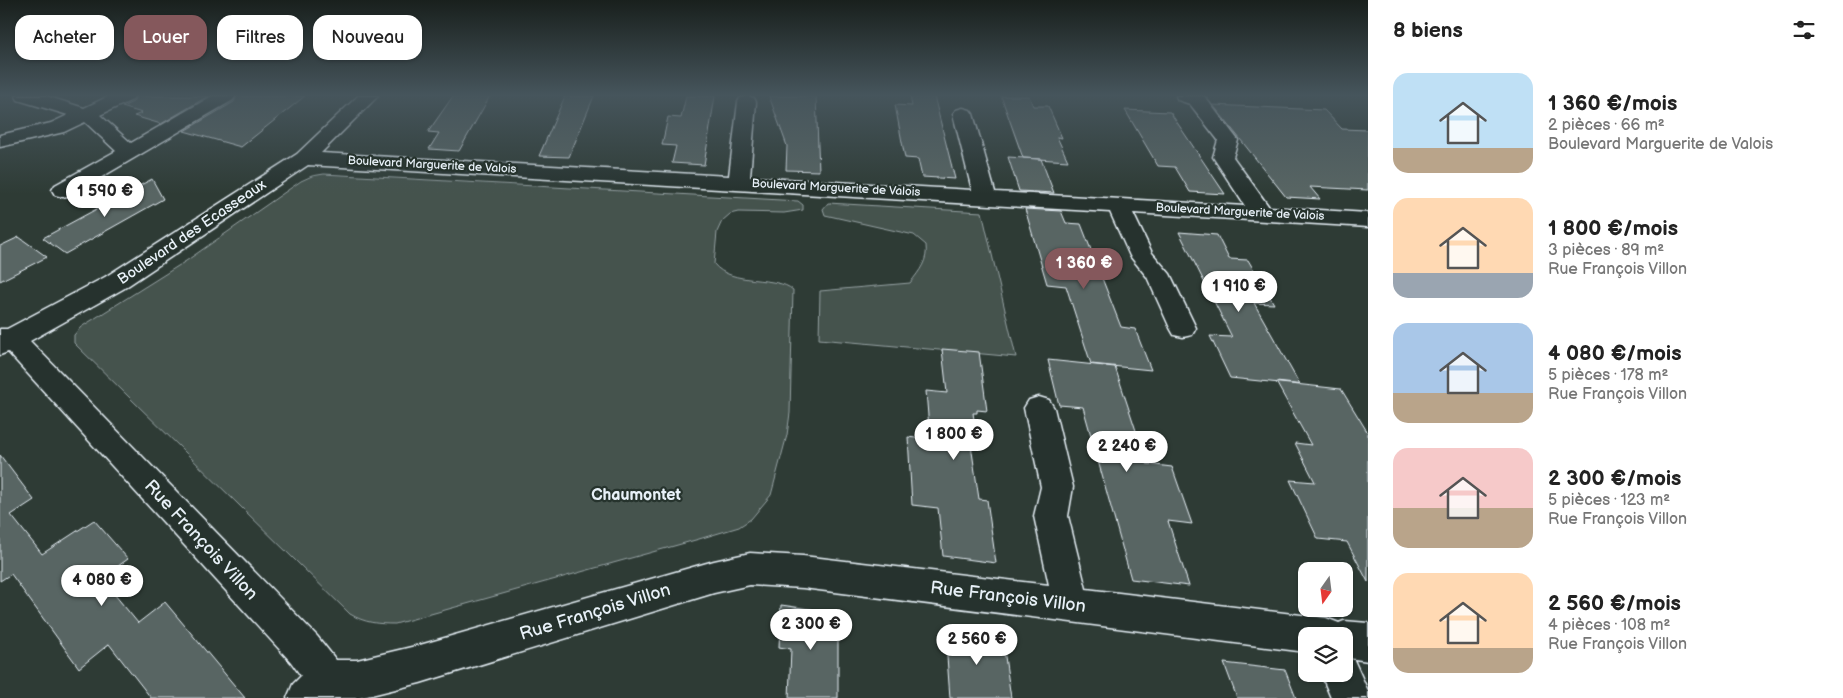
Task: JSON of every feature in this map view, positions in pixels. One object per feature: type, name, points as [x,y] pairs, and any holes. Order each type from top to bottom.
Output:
[{"type":"street","points":[[0,141],[55,129]]},
{"type":"street","points":[[103,129],[129,152]]},
{"type":"street","points":[[63,190],[170,129]]},
{"type":"street","name":"Boulevard des Ecasseaux","points":[[4,341],[114,283],[304,158],[335,129]]},
{"type":"street","points":[[738,182],[744,129]]},
{"type":"street","points":[[967,129],[985,197]]},
{"type":"street","points":[[1219,129],[1228,140],[1223,157],[1262,214]]},
{"type":"street","name":"Boulevard Marguerite de Valois","points":[[304,158],[1368,220]]},
{"type":"street","points":[[1118,205],[1142,256],[1158,274],[1183,328]]},
{"type":"street","name":"Rue François Villon","points":[[4,341],[304,650],[317,688],[420,664],[714,577],[750,569],[803,572],[1298,633]]},
{"type":"street","points":[[1039,408],[1057,487],[1051,516],[1070,604]]},
{"type":"street","points":[[1353,640],[1368,642]]},
{"type":"street","points":[[1344,682],[1351,698]]},
{"type":"shaded area","points":[[324,174],[798,201],[803,205],[803,210],[784,213],[738,212],[730,214],[722,221],[717,232],[714,264],[722,271],[731,275],[786,285],[793,290],[790,413],[787,435],[771,495],[751,519],[739,527],[699,539],[395,624],[372,622],[350,614],[74,343],[74,335],[81,327],[186,261],[301,181],[312,176]]},
{"type":"shaded area","points":[[828,203],[982,212],[1016,357],[819,339],[820,291],[910,283],[926,256],[926,245],[914,235],[825,215],[823,209]]},
{"type":"building","points":[[188,129],[264,129],[241,147],[184,131]]},
{"type":"building","points":[[430,129],[472,129],[459,151],[429,149],[439,133],[428,132]]},
{"type":"building","points":[[551,129],[581,129],[569,157],[539,156]]},
{"type":"building","points":[[666,129],[710,129],[704,165],[672,163],[676,146],[662,145]]},
{"type":"building","points":[[781,129],[817,129],[819,171],[786,170],[787,146]]},
{"type":"building","points":[[899,129],[942,129],[955,179],[922,177],[918,159],[905,158]]},
{"type":"building","points":[[1013,129],[1058,129],[1062,138],[1057,137],[1068,161],[1023,158]]},
{"type":"building","points":[[1136,129],[1181,129],[1225,194],[1190,192],[1175,167],[1158,166]]},
{"type":"building","points":[[1232,129],[1368,130],[1368,190],[1310,187],[1320,199],[1286,197]]},
{"type":"building","points":[[1008,157],[1041,159],[1054,193],[1019,191]]},
{"type":"building","points":[[152,179],[163,199],[65,254],[43,238]]},
{"type":"building","points":[[1025,209],[1061,211],[1066,223],[1081,224],[1121,327],[1135,329],[1151,370],[1091,364],[1066,286],[1047,284]]},
{"type":"building","points":[[1179,232],[1217,235],[1229,259],[1248,260],[1274,304],[1254,303],[1300,385],[1230,378],[1210,336],[1232,337]]},
{"type":"building","points":[[19,237],[47,257],[0,281],[0,246]]},
{"type":"building","points":[[942,349],[979,352],[987,411],[977,410],[977,413],[973,413],[978,445],[971,445],[979,499],[987,500],[996,563],[943,556],[938,508],[912,505],[908,437],[930,440],[926,391],[947,393]]},
{"type":"building","points":[[1048,360],[1115,367],[1147,464],[1172,467],[1192,524],[1168,521],[1189,586],[1131,579],[1083,407],[1059,405]]},
{"type":"building","points":[[1276,382],[1341,389],[1368,433],[1368,582],[1347,542],[1318,539],[1290,480],[1315,482],[1295,443],[1311,445]]},
{"type":"building","points":[[0,455],[34,500],[11,515],[42,554],[94,520],[128,559],[101,578],[138,623],[165,602],[245,698],[151,698],[109,644],[79,668],[11,574],[0,581]]},
{"type":"building","points":[[781,605],[838,613],[838,698],[789,698],[791,649],[779,647]]},
{"type":"building","points":[[945,629],[1002,636],[1011,698],[950,698]]},
{"type":"building","points":[[1224,663],[1285,670],[1296,698],[1237,698]]},
{"type":"district","name":"Chaumontet","points":[[636,495]]}]
